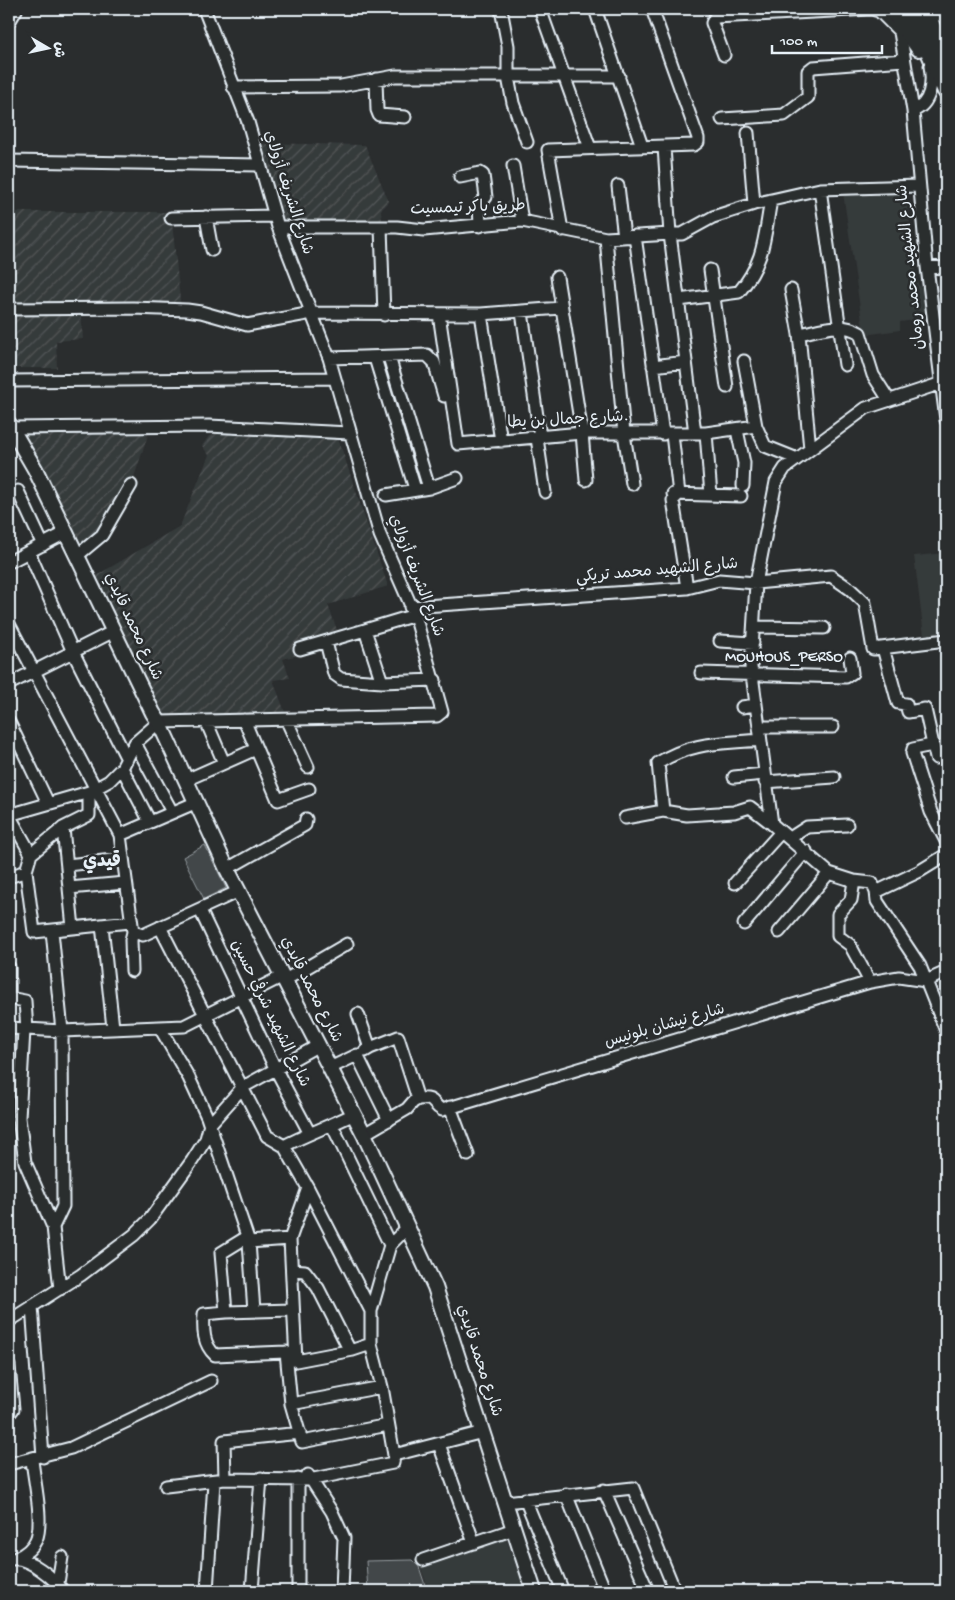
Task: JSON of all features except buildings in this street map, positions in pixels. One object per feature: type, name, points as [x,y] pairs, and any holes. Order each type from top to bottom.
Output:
[{"type":"highway","points":[[892,9],[938,67]]},
{"type":"highway","points":[[911,9],[938,67]]},
{"type":"highway","points":[[925,9],[938,67],[946,91]]},
{"type":"highway","points":[[937,9],[946,16]]},
{"type":"main road","points":[[9,20],[15,9]]},
{"type":"main road","name":"شارع محمد قايدي","points":[[10,426],[35,469],[65,533],[78,555],[197,802],[227,869],[364,1134],[435,1287],[534,1591]]},
{"type":"street","name":"شارع الشريف أزولاي","points":[[159,722],[287,721],[437,716],[442,712],[435,680],[412,611],[380,534],[329,358],[276,221],[248,122],[204,9]]},
{"type":"street","points":[[502,9],[508,46],[508,77],[513,103],[527,142]]},
{"type":"street","points":[[540,9],[590,148]]},
{"type":"street","points":[[595,9],[642,146]]},
{"type":"street","points":[[562,230],[548,150],[642,146],[664,147],[698,142],[652,9]]},
{"type":"street","name":"شارع الشهيد محمد رومان","points":[[724,55],[712,23],[715,17],[871,9],[879,11],[900,32],[913,111],[927,267],[946,420]]},
{"type":"street","points":[[722,119],[784,115],[808,97],[806,77],[808,71],[813,67],[904,60]]},
{"type":"street","points":[[913,111],[923,103],[938,67]]},
{"type":"street","points":[[234,87],[341,86],[395,76],[619,76]]},
{"type":"street","points":[[376,80],[377,110],[379,115],[404,117]]},
{"type":"street","points":[[748,132],[754,204]]},
{"type":"street","points":[[664,147],[670,234],[686,362],[711,495]]},
{"type":"street","points":[[9,161],[259,165]]},
{"type":"street","points":[[513,166],[522,221]]},
{"type":"street","points":[[460,177],[480,173],[483,175],[486,197],[479,205],[480,226]]},
{"type":"street","points":[[618,186],[630,237],[653,366],[668,434],[674,500],[687,588]]},
{"type":"street","name":"طريق باكر تيمسيت","points":[[171,218],[206,217],[424,230],[522,221],[606,238],[630,237],[682,234],[713,217],[754,204],[820,189],[919,186]]},
{"type":"street","points":[[820,189],[841,326],[845,365]]},
{"type":"street","points":[[678,300],[739,292],[756,269],[762,253],[770,200]]},
{"type":"street","points":[[206,217],[212,250]]},
{"type":"street","points":[[381,227],[384,314]]},
{"type":"street","points":[[606,238],[624,434],[632,484]]},
{"type":"street","points":[[927,267],[946,268]]},
{"type":"street","points":[[710,270],[727,387]]},
{"type":"street","points":[[557,277],[582,433],[586,480]]},
{"type":"street","points":[[791,290],[799,334],[810,449]]},
{"type":"street","points":[[9,309],[133,308],[187,310],[247,325],[312,314],[481,314],[561,308]]},
{"type":"street","points":[[522,312],[545,492]]},
{"type":"street","name":"شارع جمال بن يطا.","points":[[438,314],[456,442],[461,445],[582,433],[700,433],[737,430],[756,426]]},
{"type":"street","points":[[481,314],[501,440]]},
{"type":"street","points":[[799,334],[841,326],[851,327],[860,332],[873,375],[889,400]]},
{"type":"street","points":[[329,358],[427,355],[434,362],[445,403]]},
{"type":"street","points":[[389,357],[429,488]]},
{"type":"street","points":[[375,358],[415,489]]},
{"type":"street","points":[[653,366],[686,362]]},
{"type":"street","points":[[744,362],[756,426],[765,446],[795,458]]},
{"type":"street","points":[[9,381],[334,378]]},
{"type":"street","points":[[772,824],[752,676],[756,583],[776,482],[785,468],[795,458],[866,408],[942,383]]},
{"type":"street","points":[[10,426],[209,426],[350,433]]},
{"type":"street","points":[[674,494],[711,495],[742,491],[744,463],[737,430]]},
{"type":"street","points":[[386,495],[429,488],[457,478]]},
{"type":"street","points":[[78,555],[102,535],[131,485]]},
{"type":"street","points":[[18,491],[43,545]]},
{"type":"street","points":[[9,562],[65,533]]},
{"type":"street","points":[[29,552],[150,822]]},
{"type":"street","name":"شارع الشهيد محمد تريكي","points":[[300,649],[365,630],[412,611],[687,588],[719,580],[756,583],[831,576],[850,589],[865,603],[873,649],[883,648]]},
{"type":"street","points":[[9,624],[92,790],[120,835],[132,927],[132,971]]},
{"type":"street","points":[[754,627],[824,628]]},
{"type":"street","points":[[365,630],[382,682]]},
{"type":"street","points":[[9,684],[114,631]]},
{"type":"street","points":[[936,758],[925,709],[908,712],[906,704],[898,703],[883,648],[946,640]]},
{"type":"street","points":[[720,641],[753,643]]},
{"type":"street","points":[[326,642],[334,674],[341,679],[382,682],[435,680]]},
{"type":"street","name":"MOUHOUS_PERSO","points":[[701,673],[752,676],[846,677],[852,674],[850,658]]},
{"type":"street","points":[[742,707],[755,706]]},
{"type":"street","points":[[244,720],[278,800],[309,789]]},
{"type":"street","points":[[206,721],[224,763]]},
{"type":"street","points":[[287,721],[308,767]]},
{"type":"street","points":[[9,722],[48,803]]},
{"type":"street","points":[[31,854],[9,815],[92,790],[109,781],[125,763],[135,743],[159,722]]},
{"type":"street","points":[[759,727],[833,727]]},
{"type":"street","points":[[663,811],[658,762],[674,753],[694,746],[760,740]]},
{"type":"street","points":[[135,743],[172,812]]},
{"type":"street","points":[[932,745],[913,749],[912,753],[931,812],[946,840]]},
{"type":"street","points":[[186,780],[256,749]]},
{"type":"street","points":[[734,777],[834,777]]},
{"type":"street","points":[[92,790],[89,815],[63,828],[31,854],[26,872],[32,930],[37,933],[102,925],[132,927],[142,935],[239,891]]},
{"type":"street","points":[[120,835],[197,802]]},
{"type":"street","points":[[626,818],[663,811],[687,815],[734,812],[750,808],[806,851],[829,873],[854,881],[872,883],[877,901],[920,966],[946,1031]]},
{"type":"street","points":[[227,869],[306,825],[306,819]]},
{"type":"street","points":[[735,883],[786,835],[807,827],[847,825]]},
{"type":"street","points":[[63,828],[73,928]]},
{"type":"street","points":[[744,924],[806,851]]},
{"type":"street","points":[[876,892],[920,871],[946,854]]},
{"type":"street","points":[[67,865],[122,859]]},
{"type":"street","points":[[9,877],[26,872]]},
{"type":"street","points":[[779,932],[829,873]]},
{"type":"street","points":[[854,881],[851,900],[838,914],[838,936],[850,945],[870,982]]},
{"type":"street","points":[[69,888],[125,883]]},
{"type":"street","name":"شارع الشهيد شرفي حسين","points":[[200,910],[275,1068],[309,1132]]},
{"type":"street","points":[[102,925],[113,1028]]},
{"type":"street","points":[[160,927],[267,1136],[284,1146],[308,1188],[371,1311]]},
{"type":"street","points":[[52,931],[62,1030],[63,1206],[53,1227]]},
{"type":"street","points":[[9,1028],[62,1030],[184,1026],[284,978],[346,944]]},
{"type":"street","points":[[9,967],[9,998],[25,1001],[25,1030],[14,1117],[24,1162],[53,1227],[60,1289]]},
{"type":"street","points":[[926,981],[946,972]]},
{"type":"street","name":"شارع نيشان بلونيس","points":[[450,1107],[870,982],[899,977],[926,981]]},
{"type":"street","points":[[358,1014],[370,1048]]},
{"type":"street","points":[[160,1028],[188,1078],[210,1124],[248,1239],[254,1311]]},
{"type":"street","points":[[330,1068],[370,1048],[398,1037],[418,1099]]},
{"type":"street","points":[[9,1321],[60,1289],[134,1235],[150,1219],[206,1139],[210,1124],[243,1087],[319,1045]]},
{"type":"street","points":[[356,1055],[389,1120]]},
{"type":"street","points":[[364,1134],[407,1109],[418,1099],[428,1098],[434,1100],[442,1110],[450,1107],[468,1155]]},
{"type":"street","points":[[284,1146],[309,1132],[332,1125],[354,1114]]},
{"type":"street","points":[[332,1125],[390,1245]]},
{"type":"street","points":[[296,1361],[290,1239],[308,1188]]},
{"type":"street","points":[[166,1486],[261,1478],[305,1477],[393,1462],[394,1455],[382,1387],[371,1344],[371,1311],[390,1245],[408,1228]]},
{"type":"street","points":[[226,1312],[221,1253],[248,1239],[290,1239]]},
{"type":"street","points":[[292,1270],[305,1271],[318,1288],[348,1346],[353,1350]]},
{"type":"street","points":[[13,1559],[31,1548],[37,1539],[39,1527],[32,1306]]},
{"type":"street","points":[[292,1310],[204,1314],[203,1334],[209,1350],[215,1355],[286,1352],[296,1361]]},
{"type":"street","points":[[296,1361],[353,1350],[371,1344]]},
{"type":"street","points":[[286,1352],[290,1404],[302,1442],[388,1425]]},
{"type":"street","points":[[9,1366],[13,1410],[9,1414]]},
{"type":"street","points":[[9,1464],[37,1459],[90,1440],[211,1381]]},
{"type":"street","points":[[290,1404],[382,1387]]},
{"type":"street","points":[[394,1455],[483,1432]]},
{"type":"street","points":[[207,1591],[224,1440],[300,1433]]},
{"type":"street","points":[[439,1444],[474,1543]]},
{"type":"street","points":[[298,1591],[305,1477]]},
{"type":"street","points":[[305,1477],[332,1512],[344,1538],[342,1591]]},
{"type":"street","points":[[252,1591],[261,1478]]},
{"type":"street","points":[[505,1502],[633,1488],[675,1591]]},
{"type":"street","points":[[604,1490],[648,1591]]},
{"type":"street","points":[[566,1494],[605,1591]]},
{"type":"street","points":[[526,1499],[563,1591]]},
{"type":"street","points":[[423,1560],[514,1529]]},
{"type":"street","points":[[59,1589],[62,1557]]},
{"type":"street","points":[[13,1559],[32,1565],[59,1589]]},
{"type":"shaded area","points":[[248,143],[365,145],[389,202],[381,210],[382,224],[275,223]]},
{"type":"shaded area","points":[[906,191],[918,285],[926,289],[930,318],[900,322],[900,330],[864,335],[843,193]]},
{"type":"shaded area","points":[[9,212],[171,212],[181,309],[81,307],[83,339],[56,341],[57,368],[9,368]]},
{"type":"shaded area","points":[[15,432],[149,432],[126,501],[77,559]]},
{"type":"shaded area","points":[[221,433],[337,435],[388,586],[328,605],[337,630],[321,635],[326,647],[283,659],[290,678],[273,680],[288,720],[159,721],[94,577],[180,526],[209,455],[202,446],[209,436]]},
{"type":"shaded area","points":[[946,553],[946,632],[924,636],[914,556]]},
{"type":"shaded area","points":[[205,845],[226,888],[204,899],[183,857]]},
{"type":"shaded area","points":[[506,1538],[525,1591],[429,1591],[420,1566]]},
{"type":"shaded area","points":[[412,1560],[419,1567],[427,1591],[368,1591],[366,1561]]},
{"type":"district","name":"قيدي","points":[[102,862]]}]
